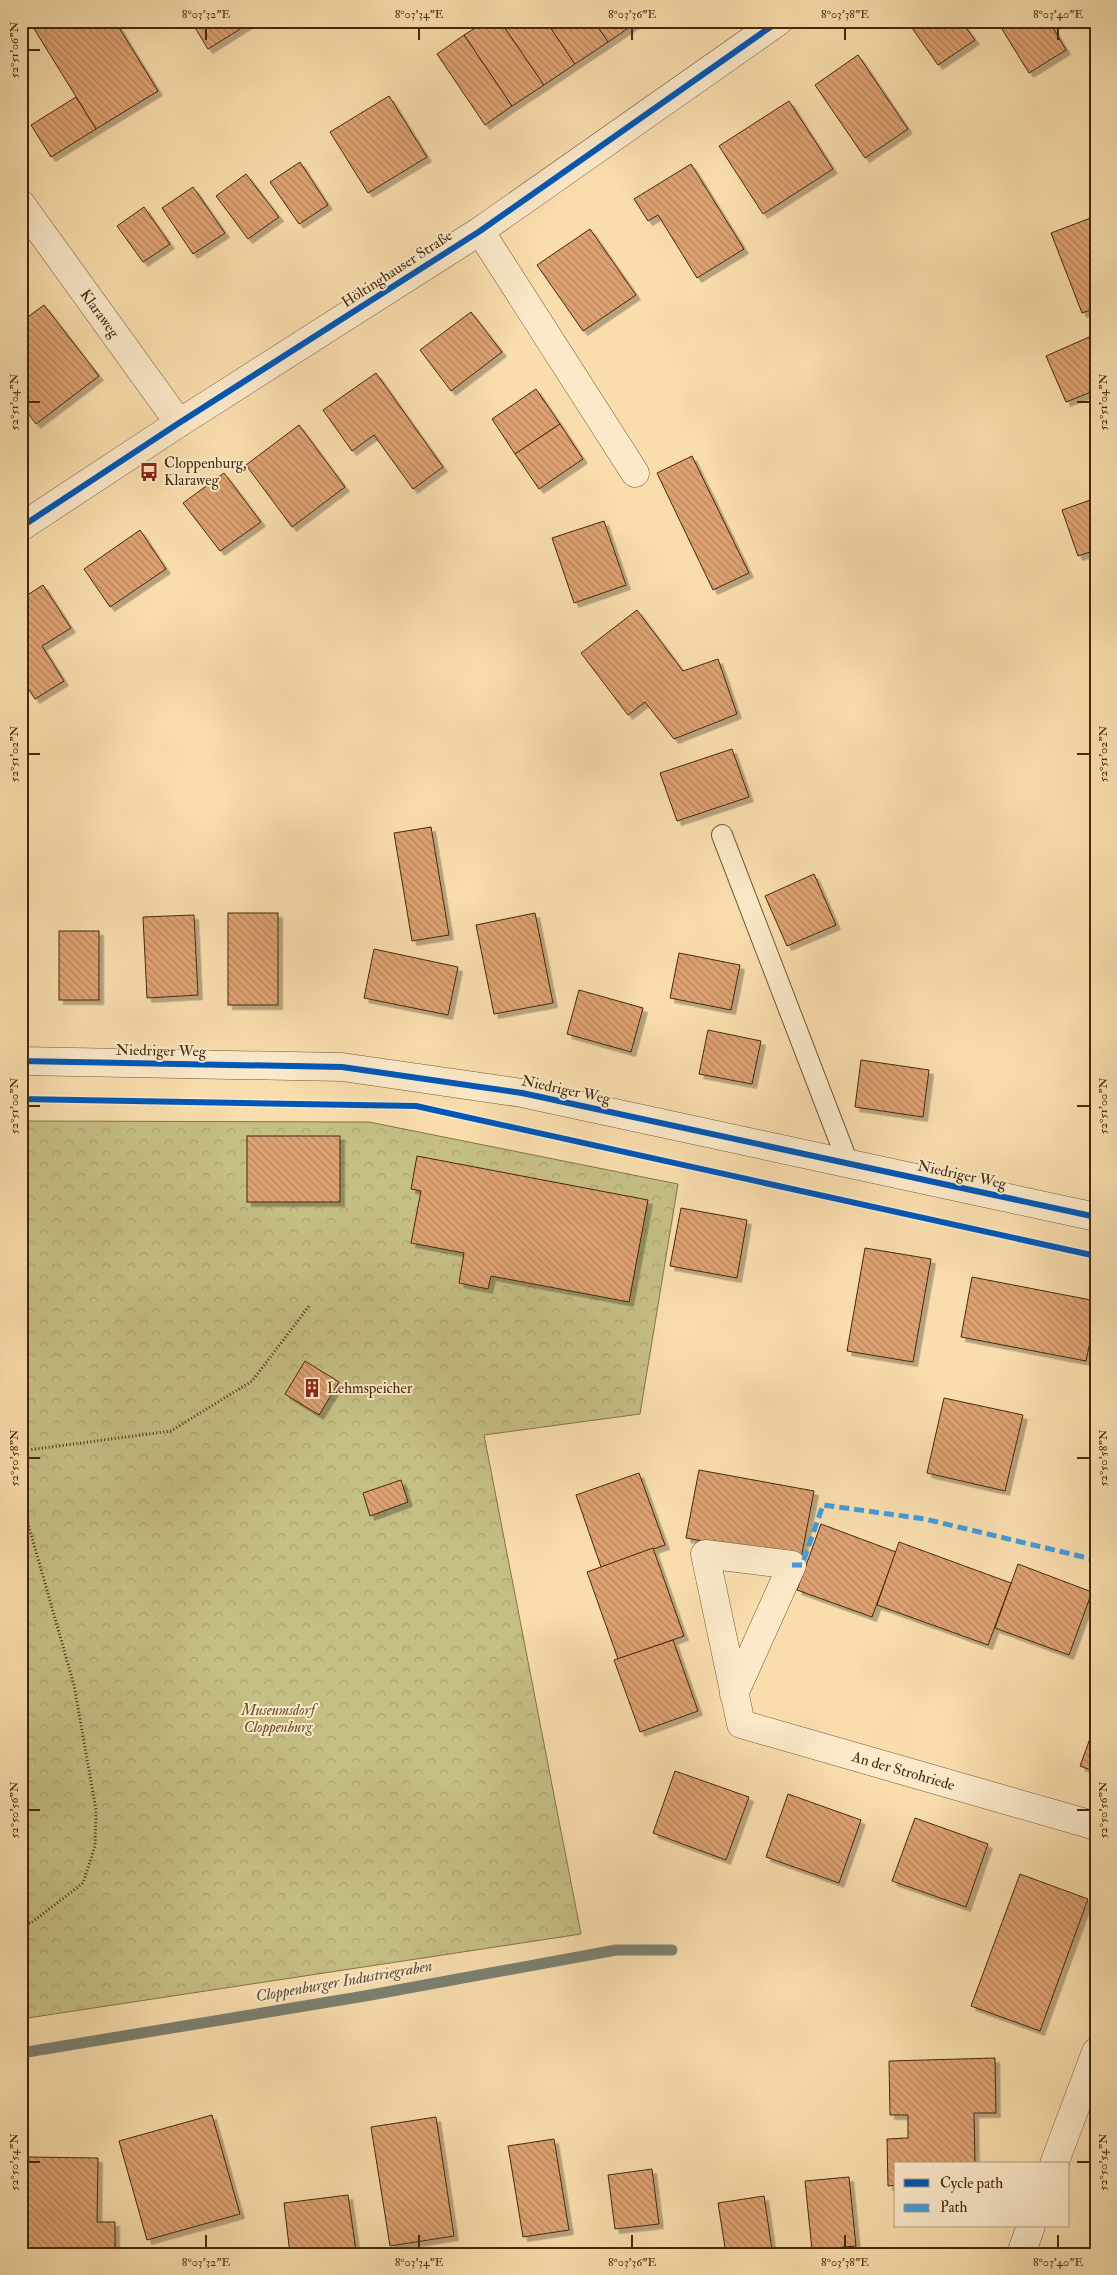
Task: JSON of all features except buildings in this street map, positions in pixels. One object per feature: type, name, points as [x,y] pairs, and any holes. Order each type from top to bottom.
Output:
[{"type":"street","name":"Höltinghauser Straße","points":[[21,527],[179,423],[480,231],[779,21]]},
{"type":"street","name":"Klaraweg","points":[[21,204],[179,423]]},
{"type":"street","points":[[480,231],[635,473]]},
{"type":"street","name":"Niedriger Weg","points":[[21,1061],[342,1067],[522,1093],[1096,1217]]},
{"type":"street","name":"An der Strohriede","points":[[734,1694],[792,1565],[705,1554],[720,1629],[734,1694],[741,1724],[1096,1826]]},
{"type":"street","points":[[1055,2162],[1096,2052]]},
{"type":"street","points":[[1021,2254],[1030,2228]]},
{"type":"lane","points":[[722,835],[848,1163]]},
{"type":"path","points":[[21,1451],[171,1431],[252,1381],[310,1305]]},
{"type":"path","points":[[21,1499],[74,1685],[96,1810],[95,1846],[83,1882],[31,1923],[21,1924]]},
{"type":"green space","name":"Museumsdorf Cloppenburg","points":[[21,1121],[369,1122],[678,1184],[640,1414],[484,1435],[581,1934],[21,2019]]},
{"type":"waterway","name":"Cloppenburger Industriegraben","points":[[21,2053],[365,1996],[616,1950],[672,1950]]},
{"type":"marked path","points":[[792,1565],[802,1565],[823,1505],[925,1519],[1096,1560]]},
{"type":"cycle path","points":[[21,527],[179,423],[480,231],[779,21]]},
{"type":"cycle path","points":[[21,1061],[342,1067],[522,1093],[1096,1217]]},
{"type":"cycle path","points":[[21,1099],[416,1106],[1096,1256]]},
{"type":"place","name":"Cloppenburg, Klaraweg","points":[[149,472]]},
{"type":"place","name":"Lehmspeicher","points":[[312,1388]]}]
